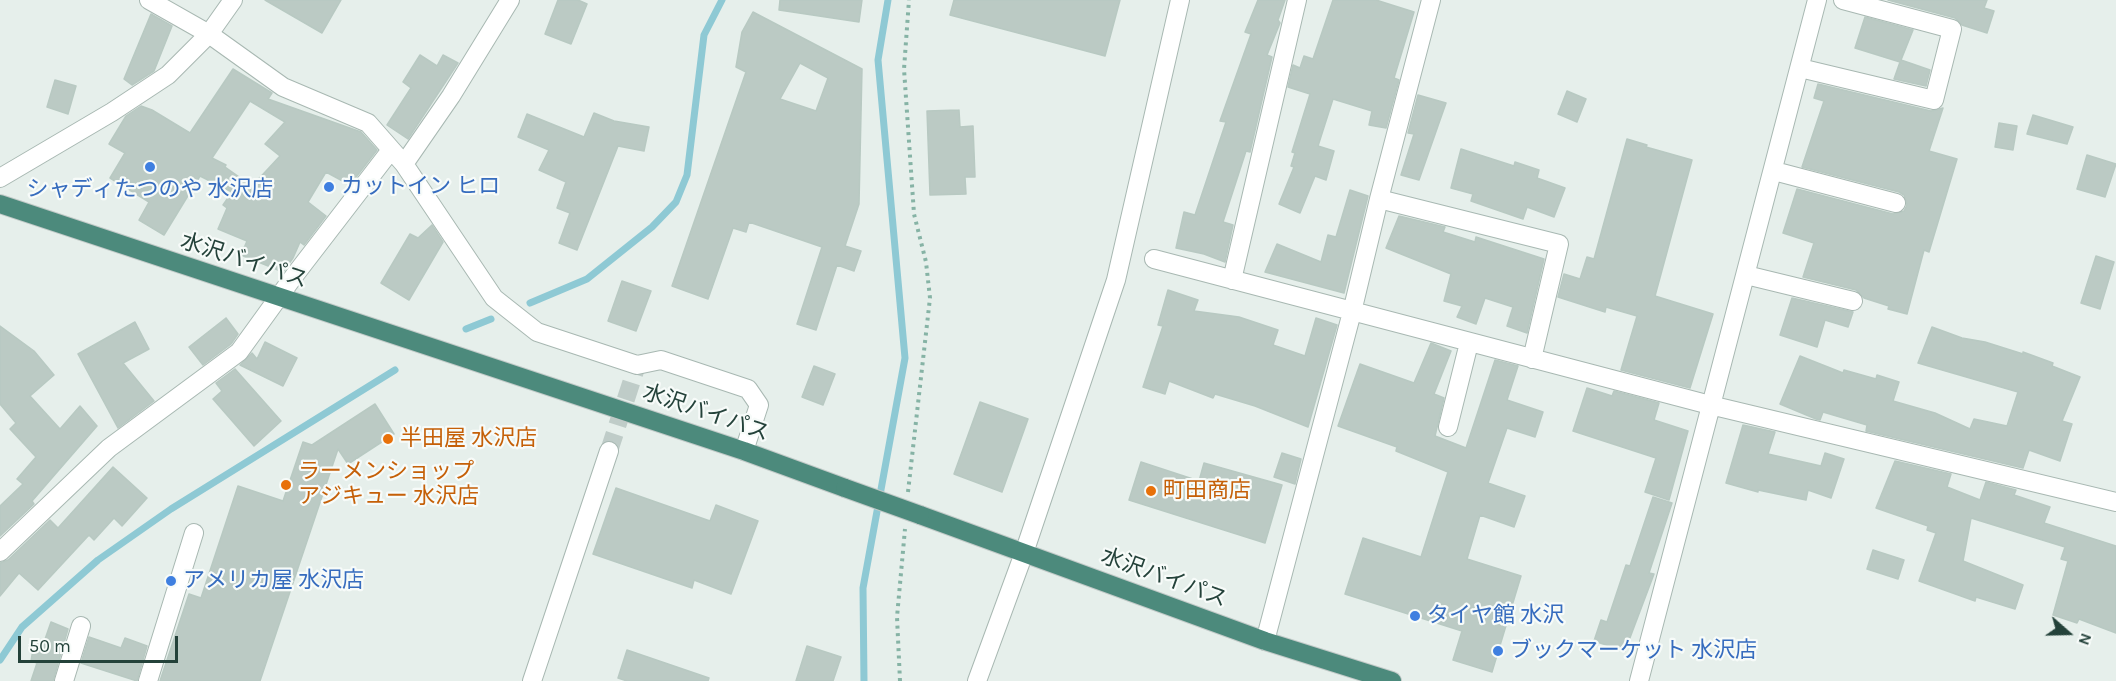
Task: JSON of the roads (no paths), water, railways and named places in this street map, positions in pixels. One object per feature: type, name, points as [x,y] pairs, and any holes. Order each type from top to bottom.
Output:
[{"type":"highway","name":"水沢バイパス","points":[[0,204],[744,450],[845,488],[913,518],[1024,553],[1265,641],[1392,681]]},
{"type":"street","points":[[149,0],[209,34],[283,87],[368,123],[404,164],[494,298],[537,332],[637,365],[661,360],[748,389],[759,405],[744,450]]},
{"type":"street","points":[[0,178],[112,112],[168,75],[209,34],[233,0]]},
{"type":"street","points":[[404,164],[456,87],[510,0]]},
{"type":"street","points":[[976,681],[1024,553],[1121,258],[1179,0]]},
{"type":"street","points":[[1232,280],[1297,0]]},
{"type":"street","points":[[1265,641],[1431,0]]},
{"type":"street","points":[[1639,681],[1817,0]]},
{"type":"street","points":[[1800,68],[1934,100],[1952,28],[1842,0]]},
{"type":"street","points":[[0,552],[109,448],[239,352],[391,150]]},
{"type":"street","points":[[1774,171],[1896,203]]},
{"type":"street","points":[[1379,199],[1559,244],[1532,359]]},
{"type":"street","points":[[1154,258],[1710,405],[2116,502]]},
{"type":"street","points":[[1746,274],[1853,301]]},
{"type":"street","points":[[1448,427],[1469,343]]},
{"type":"street","points":[[532,681],[609,451]]},
{"type":"street","points":[[148,681],[194,532]]},
{"type":"street","points":[[64,681],[81,626]]},
{"type":"waterway","points":[[530,303],[587,279],[652,227],[676,202],[687,175],[704,35],[722,0]]},
{"type":"waterway","points":[[864,681],[863,588],[905,358],[878,60],[888,0]]},
{"type":"waterway","points":[[466,329],[491,319]]},
{"type":"waterway","points":[[0,660],[22,627],[98,560],[171,509],[395,370]]},
{"type":"tunnel","points":[[609,451],[637,365]]},
{"type":"place","name":"シャディたつのや 水沢店","points":[[150,167]]},
{"type":"place","name":"カットイン ヒロ","points":[[329,187]]},
{"type":"place","name":"半田屋 水沢店","points":[[388,439]]},
{"type":"place","name":"ラーメンショップ アジキュー 水沢店","points":[[286,485]]},
{"type":"place","name":"町田商店","points":[[1151,491]]},
{"type":"place","name":"アメリカ屋 水沢店","points":[[171,581]]},
{"type":"place","name":"タイヤ館 水沢","points":[[1415,616]]},
{"type":"place","name":"ブックマーケット 水沢店","points":[[1498,651]]}]
